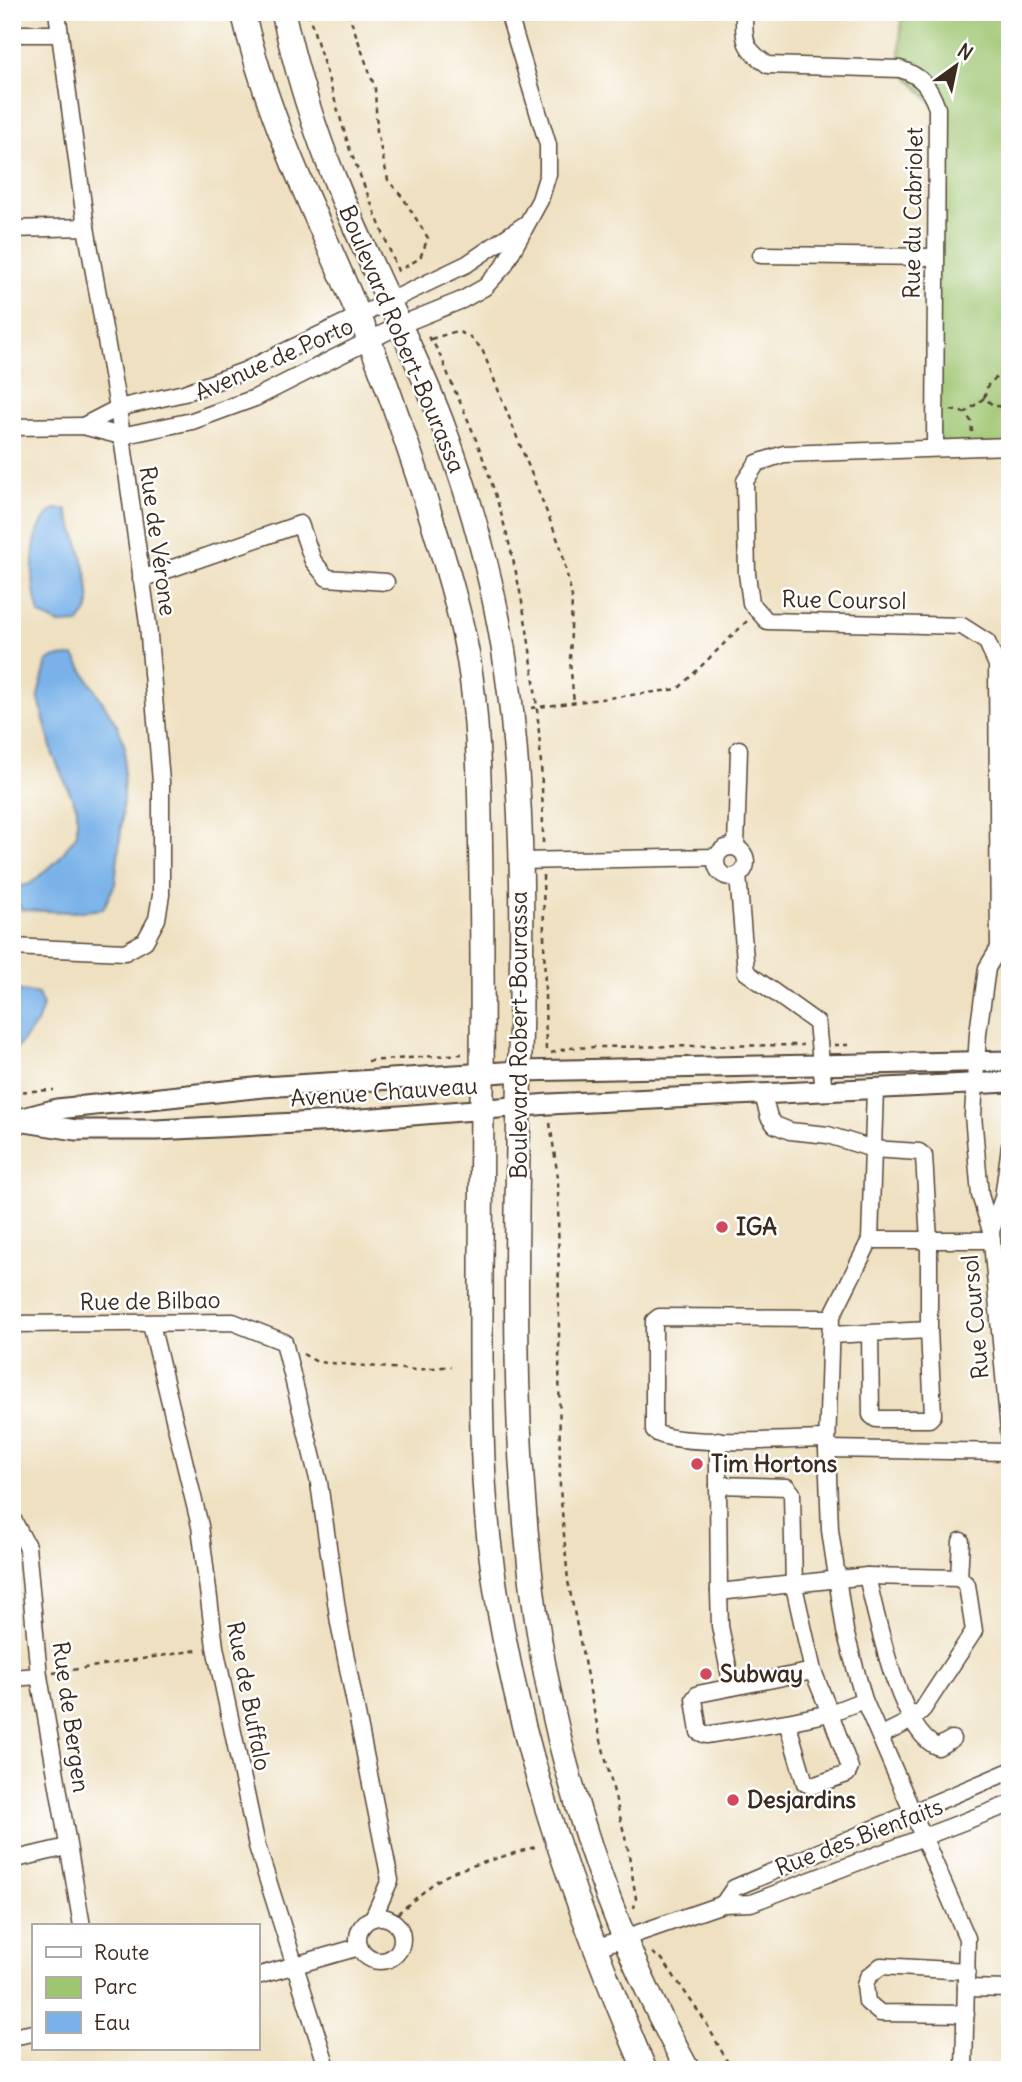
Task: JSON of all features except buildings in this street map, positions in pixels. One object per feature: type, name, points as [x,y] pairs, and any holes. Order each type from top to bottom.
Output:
[{"type":"highway","name":"Boulevard Robert-Bourassa","points":[[243,12],[278,130],[370,342],[406,439],[449,575],[471,674],[479,767],[483,1073],[481,1387],[489,1538],[516,1701],[557,1841],[595,1948],[645,2070]]},
{"type":"highway","name":"Boulevard Robert-Bourassa","points":[[283,12],[310,114],[337,186],[394,292],[400,325],[440,417],[486,558],[506,668],[521,806],[519,1432],[536,1619],[550,1694],[587,1836],[624,1938],[688,2070]]},
{"type":"main road","name":"Avenue Chauveau","points":[[14,1120],[57,1110],[263,1087],[483,1073],[1010,1061]]},
{"type":"main road","name":"Avenue Chauveau","points":[[14,1120],[76,1130],[156,1130],[481,1109],[1010,1082]]},
{"type":"street","name":"Rue de Vérone","points":[[12,947],[125,952],[145,941],[157,919],[161,895],[161,782],[141,579],[118,408],[86,227],[57,12]]},
{"type":"street","name":"Avenue de Porto","points":[[12,426],[83,426],[121,436],[192,421],[254,398],[400,325],[462,300],[485,287],[504,266],[540,200],[548,174],[548,145],[508,12]]},
{"type":"street","name":"Rue du Cabriolet","points":[[744,12],[744,41],[752,54],[768,65],[900,68],[918,75],[930,88],[937,108],[934,257],[935,446]]},
{"type":"street","points":[[12,34],[58,34]]},
{"type":"street","name":"Avenue de Porto","points":[[83,426],[118,408],[184,393],[244,371],[359,316],[394,292],[467,264],[526,223]]},
{"type":"street","points":[[12,229],[86,227]]},
{"type":"street","points":[[761,255],[934,257]]},
{"type":"street","name":"Rue Coursol","points":[[1010,446],[935,446],[783,454],[757,463],[745,481],[747,574],[751,603],[767,621],[962,626],[988,642],[997,665],[999,948],[987,968],[976,1061],[973,1115],[980,1195],[991,1235],[1010,1442]]},
{"type":"street","points":[[141,579],[300,524],[313,561],[327,578],[386,582]]},
{"type":"street","points":[[736,847],[739,749]]},
{"type":"street","points":[[738,875],[723,875],[717,867],[716,858],[722,849],[736,847],[744,854],[746,863],[738,875],[746,972],[817,1023],[824,1092]]},
{"type":"street","points":[[520,861],[716,858]]},
{"type":"street","points":[[999,948],[1010,962]]},
{"type":"street","points":[[875,1089],[870,1240],[830,1326],[827,1444],[831,1530],[845,1631],[864,1700],[967,1938],[964,2070]]},
{"type":"street","points":[[763,1095],[769,1117],[775,1125],[790,1131],[828,1135],[873,1149],[919,1152],[924,1156],[933,1415],[929,1419],[876,1419],[872,1415],[870,1333]]},
{"type":"street","name":"Rue Coursol","points":[[991,1235],[1003,1198],[1010,1146]]},
{"type":"street","points":[[870,1240],[929,1240],[991,1235]]},
{"type":"street","points":[[929,1330],[870,1333],[830,1326],[659,1317],[654,1321],[654,1431],[660,1436],[695,1441],[1010,1451]]},
{"type":"street","name":"Rue de Bilbao","points":[[12,1324],[233,1322],[284,1342]]},
{"type":"street","name":"Rue de Buffalo","points":[[151,1324],[200,1526],[215,1647],[257,1846],[328,2070]]},
{"type":"street","points":[[284,1342],[319,1483],[339,1623],[390,1880],[373,1918],[361,1926],[359,1947]]},
{"type":"street","points":[[718,1440],[720,1626],[732,1687]]},
{"type":"street","points":[[718,1485],[787,1487],[792,1493],[794,1586],[813,1671],[850,1768],[847,1774],[812,1786],[805,1783],[787,1722]]},
{"type":"street","name":"Rue de Bergen","points":[[12,1518],[27,1546],[39,1676],[82,1924]]},
{"type":"street","points":[[960,1578],[961,1541]]},
{"type":"street","points":[[719,1592],[867,1576],[960,1578],[967,1585],[974,1631],[923,1709],[912,1720],[880,1736]]},
{"type":"street","points":[[867,1576],[891,1670],[912,1720],[926,1743],[938,1747],[953,1739]]},
{"type":"street","points":[[813,1671],[698,1694],[694,1699],[699,1732],[706,1735],[787,1722],[830,1713],[864,1700]]},
{"type":"street","points":[[12,1678],[39,1676]]},
{"type":"street","name":"Rue des Bienfaits","points":[[723,1904],[734,1888],[1010,1771]]},
{"type":"street","name":"Rue des Bienfaits","points":[[595,1948],[723,1904],[751,1903],[1010,1804]]},
{"type":"street","points":[[12,1860],[67,1847]]},
{"type":"street","points":[[359,1947],[373,1961],[393,1958],[402,1940],[398,1926],[390,1920],[373,1918]]},
{"type":"street","points":[[259,1975],[359,1947]]},
{"type":"street","points":[[966,2014],[880,2013],[867,2002],[865,1985],[873,1970],[889,1964],[967,1971]]},
{"type":"street","points":[[966,1988],[1010,1989]]},
{"type":"street","points":[[12,2037],[32,2033]]},
{"type":"path","points":[[308,12],[350,150],[400,270],[394,292]]},
{"type":"path","points":[[348,12],[375,88],[377,132],[387,180],[404,199],[428,238],[420,258],[400,270]]},
{"type":"path","points":[[431,339],[457,331],[470,337],[482,349],[556,536],[572,597],[570,661],[574,703]]},
{"type":"path","points":[[973,446],[971,421],[965,413],[984,398],[988,386],[1010,365]]},
{"type":"path","points":[[984,398],[993,405],[1010,409]]},
{"type":"path","points":[[521,709],[678,689],[758,611]]},
{"type":"path","points":[[546,1057],[555,1051],[568,1048],[858,1045]]},
{"type":"path","points":[[550,1134],[555,1140],[558,1178],[560,1475],[568,1581],[595,1716],[628,1849],[636,1898],[632,1916]]},
{"type":"path","points":[[284,1342],[317,1362],[416,1370],[451,1366]]},
{"type":"path","points":[[39,1676],[215,1647]]},
{"type":"path","points":[[390,1920],[435,1882],[454,1871],[557,1841]]},
{"type":"path","points":[[646,1949],[662,1959],[705,2021],[732,2070]]},
{"type":"green space","points":[[901,12],[1010,12],[1010,446],[935,446],[937,108],[900,69]]},
{"type":"water","points":[[55,509],[66,509],[86,573],[88,609],[79,623],[59,624],[39,614],[36,602],[33,573],[35,543],[39,529]]},
{"type":"water","points":[[74,656],[118,727],[125,747],[122,820],[115,884],[103,909],[73,912],[22,910],[13,897],[18,887],[30,884],[57,861],[77,834],[77,808],[53,755],[38,695],[47,662],[55,657]]},
{"type":"water","points":[[12,989],[38,994],[43,1006],[37,1023],[17,1048],[12,1049]]},
{"type":"place","name":"IGA","points":[[722,1227]]},
{"type":"place","name":"Tim Hortons","points":[[697,1464]]},
{"type":"place","name":"Subway","points":[[706,1674]]},
{"type":"place","name":"Desjardins","points":[[733,1800]]}]
